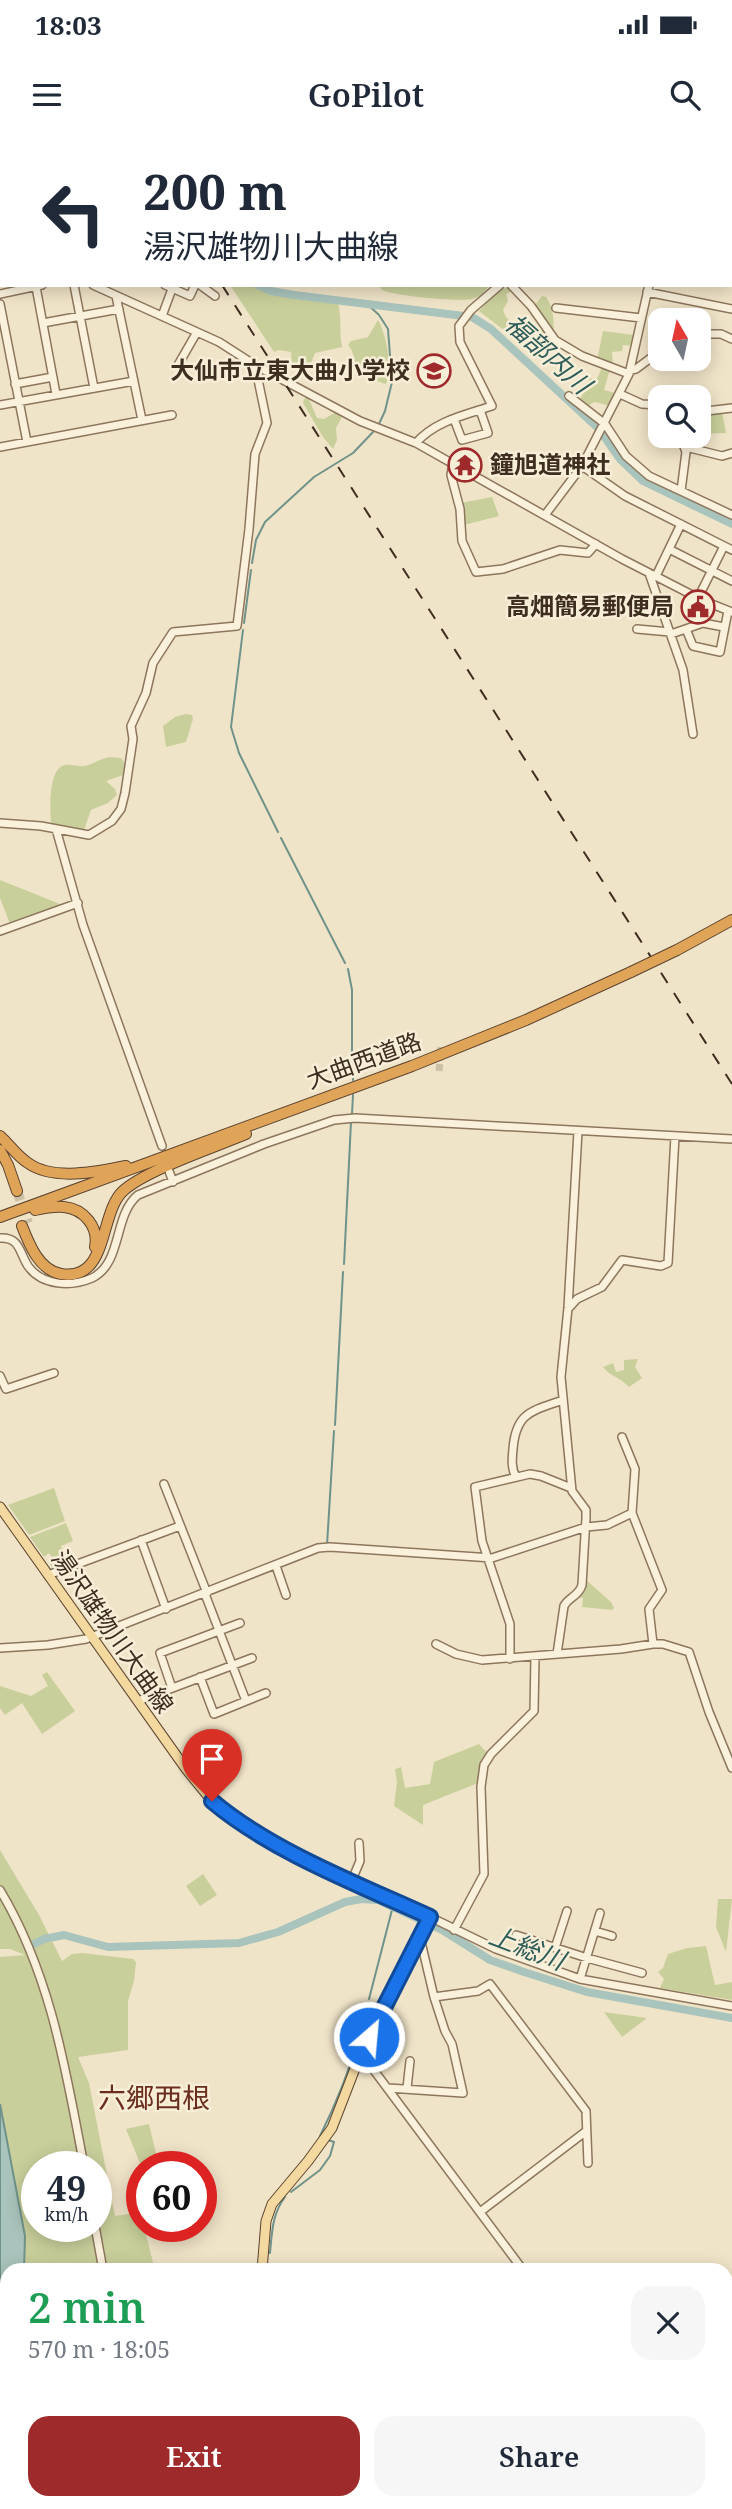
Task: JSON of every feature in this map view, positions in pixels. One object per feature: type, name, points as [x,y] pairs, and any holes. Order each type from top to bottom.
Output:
[{"type":"highway","name":"大曲西道路","points":[[0,1218],[362,1084],[526,1020],[677,950],[732,920]]},
{"type":"highway","points":[[0,1218],[64,1207],[81,1214],[93,1226],[97,1235],[95,1245],[85,1262],[77,1267],[54,1265],[45,1258],[25,1224],[31,1249],[45,1265],[60,1274],[80,1272],[96,1258],[115,1202],[122,1192],[136,1182],[362,1084]]},
{"type":"highway","points":[[0,1136],[27,1163],[56,1173],[107,1170],[158,1160]]},
{"type":"highway","points":[[0,1150],[8,1166],[14,1193],[0,1163]]},
{"type":"main road","name":"湯沢雄物川大曲線","points":[[0,1507],[196,1783],[228,1815],[266,1838],[429,1919]]},
{"type":"main road","points":[[263,2263],[266,2221],[272,2204],[332,2127],[361,2053],[429,1919]]},
{"type":"street","points":[[0,294],[34,287]]},
{"type":"street","points":[[39,287],[56,394]]},
{"type":"street","points":[[75,287],[94,388]]},
{"type":"street","points":[[97,287],[219,342],[255,365],[376,428],[416,443],[596,544],[730,612],[724,627],[720,652],[694,648],[686,629]]},
{"type":"street","points":[[162,316],[169,287],[190,296],[196,287]]},
{"type":"street","points":[[200,287],[215,296]]},
{"type":"street","points":[[416,443],[430,430],[492,406],[460,342],[459,326],[471,310],[498,287]]},
{"type":"street","points":[[513,287],[531,306],[555,340],[582,356],[630,372],[648,360]]},
{"type":"street","points":[[545,515],[582,466],[630,372],[648,288],[732,309]]},
{"type":"street","points":[[116,296],[142,420]]},
{"type":"street","points":[[0,304],[4,347],[27,442]]},
{"type":"street","points":[[556,308],[641,318]]},
{"type":"street","points":[[43,323],[119,309]]},
{"type":"street","points":[[178,365],[197,332]]},
{"type":"street","points":[[711,334],[721,334],[732,339]]},
{"type":"street","points":[[0,823],[89,835],[118,816],[125,793],[132,739],[131,726],[146,693],[153,663],[173,632],[237,626],[256,454],[267,423],[255,365]]},
{"type":"street","points":[[15,384],[53,377]]},
{"type":"street","points":[[0,405],[134,380]]},
{"type":"street","points":[[620,394],[648,404]]},
{"type":"street","points":[[569,396],[604,425],[638,468],[649,476],[732,515]]},
{"type":"street","points":[[711,410],[732,408]]},
{"type":"street","points":[[454,419],[462,440],[488,433],[480,410]]},
{"type":"street","points":[[0,447],[172,415]]},
{"type":"street","points":[[681,491],[685,448]]},
{"type":"street","points":[[689,448],[722,456],[732,453]]},
{"type":"street","points":[[453,464],[451,475],[460,509],[462,541],[477,572],[503,569],[560,550],[588,553],[596,544]]},
{"type":"street","points":[[582,466],[625,496],[732,550]]},
{"type":"street","points":[[652,574],[669,549],[681,524]]},
{"type":"street","points":[[698,598],[724,545]]},
{"type":"street","points":[[669,549],[732,581]]},
{"type":"street","points":[[652,574],[683,670],[693,734]]},
{"type":"street","points":[[637,629],[670,633],[706,623],[724,627]]},
{"type":"street","points":[[57,829],[88,938],[162,1146]]},
{"type":"street","points":[[0,931],[78,903]]},
{"type":"street","points":[[0,1238],[16,1242],[28,1265],[39,1276],[62,1284],[82,1282],[95,1276],[107,1265],[130,1201],[145,1191],[264,1144],[334,1120],[355,1118],[732,1139]]},
{"type":"street","points":[[557,1654],[564,1606],[581,1588],[586,1527],[586,1510],[573,1494],[572,1488],[561,1367],[568,1308],[578,1131]]},
{"type":"street","points":[[568,1308],[602,1287],[622,1260],[661,1266],[668,1263],[675,1136]]},
{"type":"street","points":[[169,1171],[173,1182]]},
{"type":"street","points":[[0,1376],[5,1389],[54,1373]]},
{"type":"street","points":[[516,1477],[512,1457],[514,1435],[519,1423],[528,1413],[564,1399]]},
{"type":"street","points":[[622,1437],[635,1469],[632,1513],[662,1590],[649,1609],[653,1644]]},
{"type":"street","points":[[510,1659],[510,1624],[482,1541],[475,1487],[536,1475],[572,1488]]},
{"type":"street","points":[[164,1484],[246,1701]]},
{"type":"street","points":[[0,1648],[48,1645],[92,1637],[318,1549],[330,1547],[488,1558],[586,1527],[607,1525],[632,1513]]},
{"type":"street","points":[[48,1575],[180,1526]]},
{"type":"street","points":[[141,1540],[166,1608]]},
{"type":"street","points":[[276,1566],[286,1595]]},
{"type":"street","points":[[172,1688],[160,1653],[240,1623]]},
{"type":"street","points":[[436,1644],[456,1654],[476,1659],[510,1659],[653,1644],[663,1644],[689,1652],[709,1712],[732,1768]]},
{"type":"street","points":[[454,1930],[484,1874],[481,1787],[484,1765],[491,1754],[534,1711],[535,1656]]},
{"type":"street","points":[[138,1700],[252,1658]]},
{"type":"street","points":[[200,1677],[214,1714],[266,1693]]},
{"type":"street","points":[[352,1880],[360,1861],[359,1843]]},
{"type":"street","points":[[0,1889],[27,1943],[48,1998],[61,2045],[81,2151]]},
{"type":"street","points":[[555,1948],[567,1911]]},
{"type":"street","points":[[580,1979],[600,1913]]},
{"type":"street","points":[[429,1919],[496,1949],[580,1979],[732,2006]]},
{"type":"street","points":[[595,1931],[612,1936]]},
{"type":"street","points":[[516,1935],[642,1973]]},
{"type":"street","points":[[388,2088],[463,2093],[452,2044],[434,1997],[420,1936]]},
{"type":"street","points":[[434,1997],[478,1992],[490,1984],[586,2111],[588,2163]]},
{"type":"street","points":[[361,2053],[518,2263]]},
{"type":"street","points":[[407,2088],[410,2061]]},
{"type":"street","points":[[480,2212],[585,2132]]},
{"type":"street","points":[[98,2242],[102,2263]]},
{"type":"green space","points":[[231,287],[256,287],[272,295],[338,303],[342,347],[315,353],[310,365],[292,364],[291,352],[274,352]]},
{"type":"green space","points":[[380,287],[488,287],[480,296],[465,300],[382,290]]},
{"type":"green space","points":[[509,287],[510,292],[506,294],[508,301],[503,310],[514,325],[505,331],[479,311],[499,290]]},
{"type":"green space","points":[[542,296],[546,297],[553,314],[552,347],[549,348],[541,345],[536,331],[542,327],[536,304]]},
{"type":"green space","points":[[378,320],[388,352],[389,370],[386,384],[360,369],[348,345],[351,341],[368,337]]},
{"type":"green space","points":[[603,331],[634,335],[633,346],[623,345],[622,351],[612,352],[613,365],[597,360]]},
{"type":"green space","points":[[602,367],[610,369],[604,390],[619,394],[610,406],[595,402],[587,406],[580,400],[590,378],[597,379]]},
{"type":"green space","points":[[308,397],[317,418],[324,419],[336,412],[342,417],[336,428],[337,440],[333,449],[303,403]]},
{"type":"green space","points":[[722,411],[726,433],[711,434],[711,412]]},
{"type":"green space","points":[[492,497],[499,516],[464,525],[461,503]]},
{"type":"green space","points":[[192,715],[193,719],[186,742],[166,747],[163,726],[175,717]]},
{"type":"green space","points":[[109,757],[121,758],[125,764],[123,775],[106,781],[115,789],[117,795],[108,803],[91,810],[84,830],[53,825],[51,790],[59,768],[65,765],[85,766]]},
{"type":"green space","points":[[0,880],[65,906],[10,924],[0,898]]},
{"type":"green space","points":[[638,1359],[635,1367],[642,1378],[629,1387],[603,1367],[613,1363],[616,1372],[624,1370],[624,1360]]},
{"type":"green space","points":[[54,1488],[65,1521],[29,1535],[8,1505]]},
{"type":"green space","points":[[66,1523],[73,1541],[61,1546],[68,1564],[53,1569],[48,1561],[52,1557],[49,1553],[44,1557],[30,1537]]},
{"type":"green space","points":[[585,1579],[611,1602],[614,1608],[612,1610],[582,1607],[583,1598],[577,1597]]},
{"type":"green space","points":[[47,1672],[75,1711],[42,1734],[22,1703],[5,1715],[0,1708],[0,1686],[31,1696],[48,1686],[42,1675]]},
{"type":"green space","points":[[479,1744],[488,1754],[482,1762],[478,1783],[423,1805],[423,1825],[394,1806],[397,1782],[395,1769],[401,1767],[405,1788],[430,1784],[434,1762]]},
{"type":"green space","points":[[0,1850],[39,1915],[62,1961],[72,1954],[82,1953],[133,1959],[136,1962],[128,2001],[128,2050],[78,2057],[89,2083],[102,2151],[21,2151],[21,2215],[0,2105],[0,1957],[25,1955],[10,1949],[0,1949]]},
{"type":"green space","points":[[203,1874],[217,1895],[200,1906],[186,1886]]},
{"type":"green space","points":[[718,1899],[732,1899],[726,1952],[716,1927]]},
{"type":"green space","points":[[706,1946],[715,1985],[732,1982],[732,2000],[660,1988],[664,1979],[658,1972],[663,1968],[668,1954]]},
{"type":"green space","points":[[604,2012],[647,2018],[622,2037]]},
{"type":"green space","points":[[149,2124],[155,2151],[135,2151],[126,2129]]},
{"type":"green space","points":[[112,2201],[115,2216],[126,2214],[126,2242],[148,2242],[153,2263],[25,2263],[25,2242],[112,2242]]},
{"type":"water","points":[[0,2104],[21,2215],[24,2263],[0,2263]]},
{"type":"waterway","name":"福部内川","points":[[262,287],[294,295],[472,317],[491,329],[598,428],[620,459],[643,481],[732,524]]},
{"type":"waterway","points":[[366,303],[379,315],[388,329],[392,382],[379,424]]},
{"type":"waterway","points":[[252,563],[256,540],[265,522],[314,477],[353,453],[374,431]]},
{"type":"waterway","points":[[244,623],[251,570]]},
{"type":"waterway","points":[[243,630],[231,727],[239,753],[278,832]]},
{"type":"waterway","points":[[281,838],[345,963]]},
{"type":"waterway","points":[[348,969],[352,990],[352,1066]]},
{"type":"waterway","points":[[353,1073],[353,1080]]},
{"type":"waterway","points":[[352,1114],[353,1095]]},
{"type":"waterway","points":[[344,1264],[351,1122]]},
{"type":"waterway","points":[[335,1425],[343,1272]]},
{"type":"waterway","points":[[327,1545],[334,1431]]},
{"type":"waterway","name":"上総川","points":[[32,1945],[44,1939],[64,1935],[108,1947],[239,1943],[278,1932],[345,1902],[378,1900],[444,1931],[490,1960],[524,1972],[587,1992],[732,2018]]},
{"type":"waterway","points":[[369,1999],[393,1906]]},
{"type":"waterway","points":[[320,2136],[348,2072],[368,2004]]},
{"type":"waterway","points":[[291,2192],[320,2170],[330,2156],[334,2142],[328,2140]]},
{"type":"waterway","points":[[270,2253],[275,2217],[285,2197]]},
{"type":"tunnel","points":[[439,1071],[441,1047]]},
{"type":"tunnel","points":[[17,1191],[28,1223]]},
{"type":"railway","points":[[223,287],[732,1084]]},
{"type":"place","name":"大仙市立東大曲小学校","points":[[434,371]]},
{"type":"place","name":"鐘旭道神社","points":[[465,465]]},
{"type":"place","name":"高畑簡易郵便局","points":[[698,607]]},
{"type":"district","name":"六郷西根","points":[[154,2098]]},
{"type":"route","points":[[212,1801],[228,1815],[266,1838],[430,1917],[369,2037]]}]
